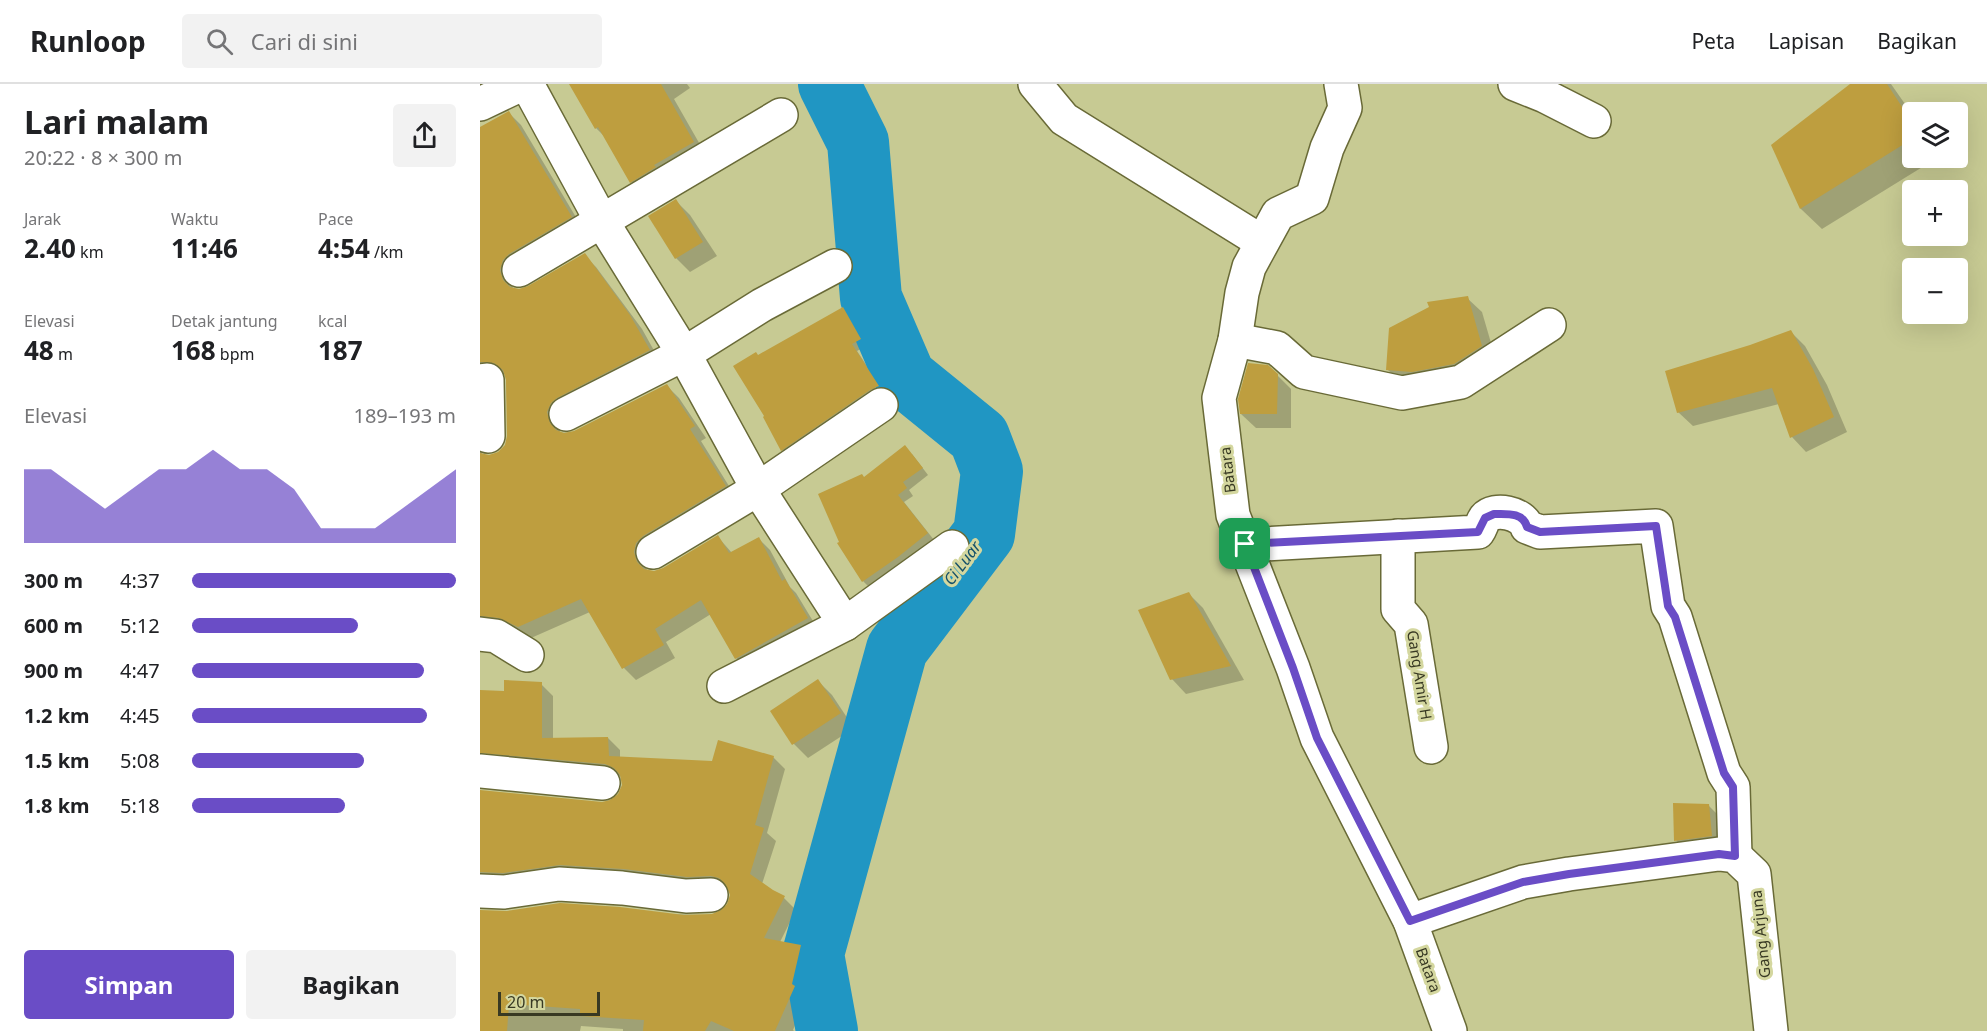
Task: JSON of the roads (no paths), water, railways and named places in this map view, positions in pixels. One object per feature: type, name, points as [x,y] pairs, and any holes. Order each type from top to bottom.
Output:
[{"type":"street","points":[[480,104],[522,84]]},
{"type":"street","points":[[526,84],[601,220],[684,354],[758,489],[845,624]]},
{"type":"street","points":[[1035,84],[1064,119],[1262,242]]},
{"type":"street","name":"Batara","points":[[1341,84],[1346,108],[1328,148],[1312,198],[1278,214],[1249,267],[1219,398],[1233,515],[1293,668],[1317,738],[1410,921],[1450,1031]]},
{"type":"street","points":[[1515,84],[1545,96],[1594,121]]},
{"type":"street","points":[[519,270],[781,115]]},
{"type":"street","points":[[566,414],[684,354],[762,305],[835,266]]},
{"type":"street","points":[[1234,340],[1277,348],[1304,372],[1402,393],[1461,382],[1549,326]]},
{"type":"street","points":[[480,381],[487,380],[488,436]]},
{"type":"street","points":[[653,552],[758,489],[881,405]]},
{"type":"street","points":[[1245,544],[1478,532],[1485,518],[1494,514],[1520,516],[1527,527],[1540,532],[1656,526],[1668,606],[1675,617],[1724,773],[1733,787],[1735,856],[1719,854],[1523,882],[1410,921]]},
{"type":"street","name":"Gang Amir H","points":[[1398,536],[1398,609],[1411,624],[1431,747]]},
{"type":"street","points":[[724,686],[845,624],[952,547]]},
{"type":"street","points":[[480,634],[496,636],[527,656]]},
{"type":"street","points":[[480,771],[603,783]]},
{"type":"street","name":"Gang Arjuna","points":[[1735,856],[1754,874],[1771,1031]]},
{"type":"street","points":[[480,891],[504,892],[559,884],[622,888],[686,896],[711,895]]},
{"type":"waterway","name":"Ci Luar","points":[[827,1031],[813,954],[897,649],[984,534],[992,471],[979,437],[905,377],[871,298],[858,142],[829,84]]}]
